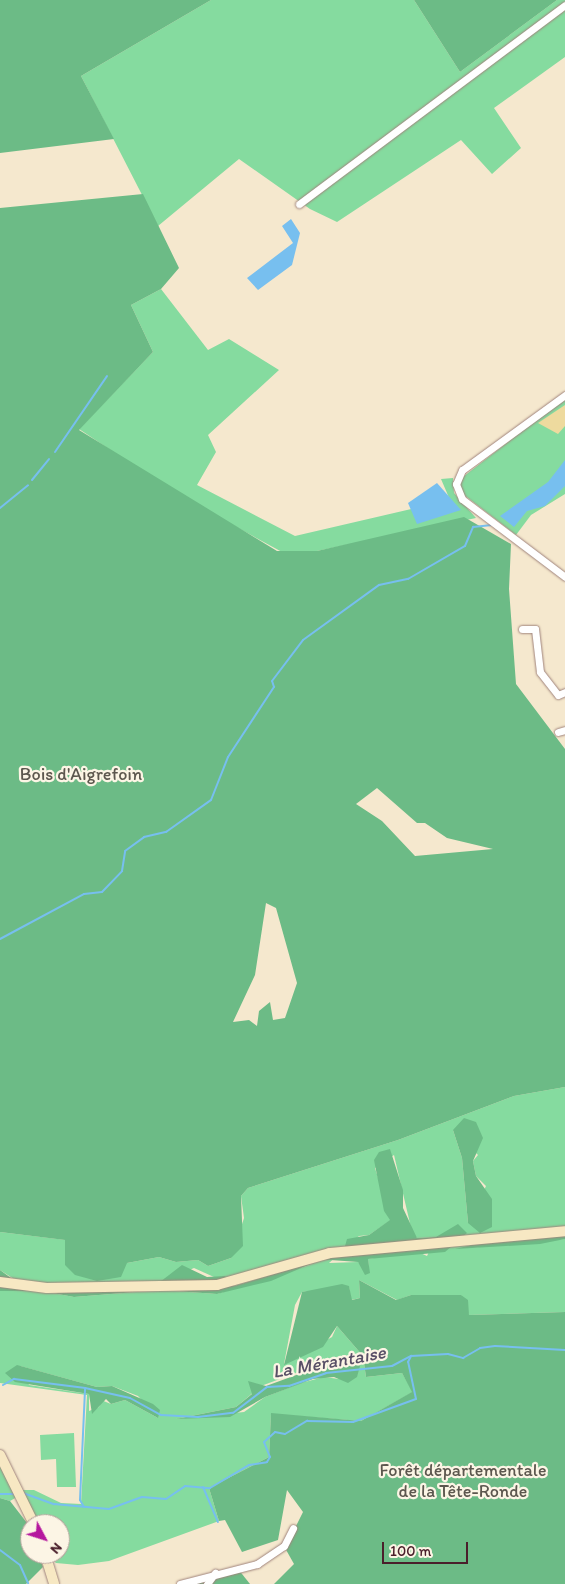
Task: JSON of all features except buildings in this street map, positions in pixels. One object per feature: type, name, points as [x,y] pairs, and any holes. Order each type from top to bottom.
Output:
[{"type":"street","points":[[300,204],[565,5]]},
{"type":"street","points":[[565,395],[462,470],[456,490],[503,533],[556,566],[565,577]]},
{"type":"street","points":[[522,629],[535,629],[540,672],[558,695],[565,692]]},
{"type":"street","points":[[0,1282],[47,1288],[217,1285],[325,1254],[565,1231]]},
{"type":"street","points":[[0,1455],[29,1514]]},
{"type":"street","points":[[180,1584],[215,1573],[257,1564],[284,1546],[292,1528]]},
{"type":"street","points":[[48,1564],[54,1584]]},
{"type":"street","points":[[207,1584],[215,1573]]},
{"type":"green space","points":[[0,0],[211,0],[81,76],[114,139],[0,153]]},
{"type":"green space","points":[[211,0],[414,0],[460,72],[557,0],[565,0],[565,57],[494,108],[521,148],[492,174],[461,140],[337,222],[310,209],[239,159],[158,226],[81,76]]},
{"type":"green space","points":[[414,0],[557,0],[460,72]]},
{"type":"green space","name":"Bois d'Aigrefoin","points":[[143,194],[179,268],[161,289],[131,305],[153,352],[79,430],[277,551],[317,551],[464,517],[511,544],[509,589],[516,684],[565,749],[565,1087],[514,1096],[398,1140],[248,1188],[241,1196],[243,1246],[231,1258],[208,1266],[198,1260],[176,1262],[159,1257],[127,1263],[121,1277],[97,1281],[75,1275],[65,1265],[65,1240],[0,1232],[0,208]],"holes":[[[377,788],[417,823],[425,823],[447,838],[493,849],[415,856],[382,821],[356,804]],[[266,903],[276,908],[297,983],[285,1018],[273,1020],[270,1002],[259,1011],[257,1026],[249,1020],[233,1022],[255,975]]]},
{"type":"green space","points":[[161,289],[208,350],[229,339],[279,370],[208,435],[216,452],[197,485],[295,536],[450,500],[441,479],[453,478],[454,493],[476,518],[317,551],[282,552],[178,495],[79,429],[153,352],[131,305]]},
{"type":"green space","points":[[565,398],[565,494],[531,515],[516,535],[459,491],[459,480]]},
{"type":"green space","points":[[565,1087],[565,1235],[469,1248],[565,1239],[565,1312],[469,1315],[461,1295],[411,1295],[397,1300],[359,1280],[360,1298],[351,1300],[349,1287],[302,1292],[295,1305],[284,1364],[332,1337],[337,1326],[363,1356],[366,1377],[402,1373],[413,1392],[361,1421],[271,1414],[269,1457],[209,1488],[219,1521],[109,1561],[78,1565],[67,1564],[70,1564],[70,1514],[33,1514],[21,1490],[34,1490],[61,1503],[81,1504],[87,1395],[0,1383],[0,1291],[42,1291],[74,1297],[160,1290],[217,1294],[313,1264],[234,1286],[194,1268],[156,1285],[84,1289],[17,1281],[0,1270],[0,1232],[66,1240],[127,1263],[159,1257],[176,1262],[198,1260],[208,1266],[231,1258],[244,1218],[241,1196],[248,1188],[398,1140],[514,1096]],"holes":[[[453,1130],[478,1155],[473,1161],[476,1176],[486,1186],[468,1223],[462,1158]],[[394,1155],[412,1232],[417,1238],[436,1237],[427,1256],[416,1251],[368,1259],[369,1273],[358,1262],[329,1263],[359,1236],[369,1235],[391,1220],[375,1168]],[[328,1361],[339,1379],[324,1377],[301,1383],[265,1397],[244,1412],[176,1419],[236,1407],[261,1386]],[[20,1366],[97,1387],[112,1386],[138,1396],[158,1418],[125,1400],[111,1404],[101,1400],[99,1407],[89,1411],[89,1394],[29,1385]]]},
{"type":"green space","points":[[464,1118],[476,1122],[483,1138],[473,1161],[476,1176],[492,1199],[492,1227],[480,1233],[468,1223],[462,1158],[453,1130]]},
{"type":"green space","points":[[390,1149],[403,1190],[403,1208],[417,1238],[436,1237],[458,1224],[467,1233],[445,1252],[368,1259],[370,1273],[365,1275],[358,1262],[317,1259],[343,1253],[347,1239],[369,1235],[390,1220],[384,1211],[374,1160],[379,1152]]},
{"type":"green space","points":[[565,1235],[565,1239],[540,1244],[455,1249],[493,1240]]},
{"type":"green space","points":[[315,1262],[271,1281],[217,1294],[160,1290],[74,1297],[42,1291],[0,1291],[0,1270],[22,1286],[156,1285],[182,1265],[207,1277],[225,1276],[234,1286]]},
{"type":"green space","name":"Forêt départementale de la Tête-Ronde","points":[[359,1280],[396,1300],[411,1295],[461,1295],[468,1300],[469,1315],[565,1312],[565,1584],[274,1584],[294,1564],[285,1548],[303,1512],[287,1490],[278,1540],[242,1552],[225,1520],[219,1521],[209,1488],[269,1457],[271,1413],[361,1421],[412,1392],[402,1373],[366,1377],[363,1356],[337,1326],[323,1347],[284,1365],[302,1292],[342,1284],[349,1286],[352,1300],[360,1298]]},
{"type":"green space","points":[[343,1358],[357,1358],[360,1366],[357,1377],[348,1383],[334,1377],[313,1379],[265,1397],[230,1417],[176,1419],[236,1407],[252,1394],[248,1381],[266,1386]]},
{"type":"green space","points":[[17,1365],[97,1387],[112,1386],[153,1404],[160,1410],[158,1418],[125,1400],[111,1404],[106,1399],[92,1414],[89,1394],[15,1382],[5,1373]]},
{"type":"green space","points":[[74,1433],[76,1487],[57,1487],[56,1459],[41,1460],[40,1435]]},
{"type":"green space","points":[[0,1462],[17,1497],[10,1501],[0,1498]]},
{"type":"green space","points":[[0,1498],[10,1501],[20,1514],[20,1564],[42,1564],[43,1567],[26,1584],[0,1584]]},
{"type":"green space","points":[[238,1569],[250,1584],[191,1584]]},
{"type":"sand","points":[[565,405],[565,426],[558,434],[538,423]]},
{"type":"water","points":[[291,219],[300,233],[292,265],[258,290],[247,278],[293,243],[282,226]]},
{"type":"water","points":[[565,460],[565,486],[545,506],[527,511],[514,527],[500,516],[548,482]]},
{"type":"water","points":[[437,483],[461,510],[417,524],[408,503]]},
{"type":"waterway","points":[[55,452],[107,376]]},
{"type":"waterway","points":[[32,480],[49,459]]},
{"type":"waterway","points":[[0,508],[28,485]]},
{"type":"waterway","points":[[0,939],[84,894],[102,892],[122,871],[125,851],[144,837],[166,832],[211,800],[228,757],[274,687],[272,681],[303,640],[379,585],[408,579],[465,546],[473,527],[492,525]]},
{"type":"waterway","name":"La Mérantaise","points":[[3,1385],[14,1379],[85,1388],[130,1398],[161,1415],[198,1417],[233,1413],[267,1387],[289,1386],[326,1373],[392,1366],[411,1356],[448,1354],[463,1358],[480,1348],[495,1346],[565,1350]]},
{"type":"waterway","name":"La Mérantaise","points":[[23,1493],[54,1504],[109,1509],[142,1497],[166,1499],[185,1486],[210,1488],[249,1465],[267,1462],[270,1457],[264,1442],[275,1432],[285,1434],[307,1421],[353,1422],[416,1399],[408,1362],[411,1356]]},
{"type":"waterway","name":"La Mérantaise","points":[[84,1507],[80,1500],[85,1388]]},
{"type":"waterway","points":[[203,1487],[218,1522]]},
{"type":"waterway","name":"La Mérantaise","points":[[0,1494],[16,1494]]},
{"type":"waterway","points":[[0,1550],[20,1565],[28,1583]]}]
